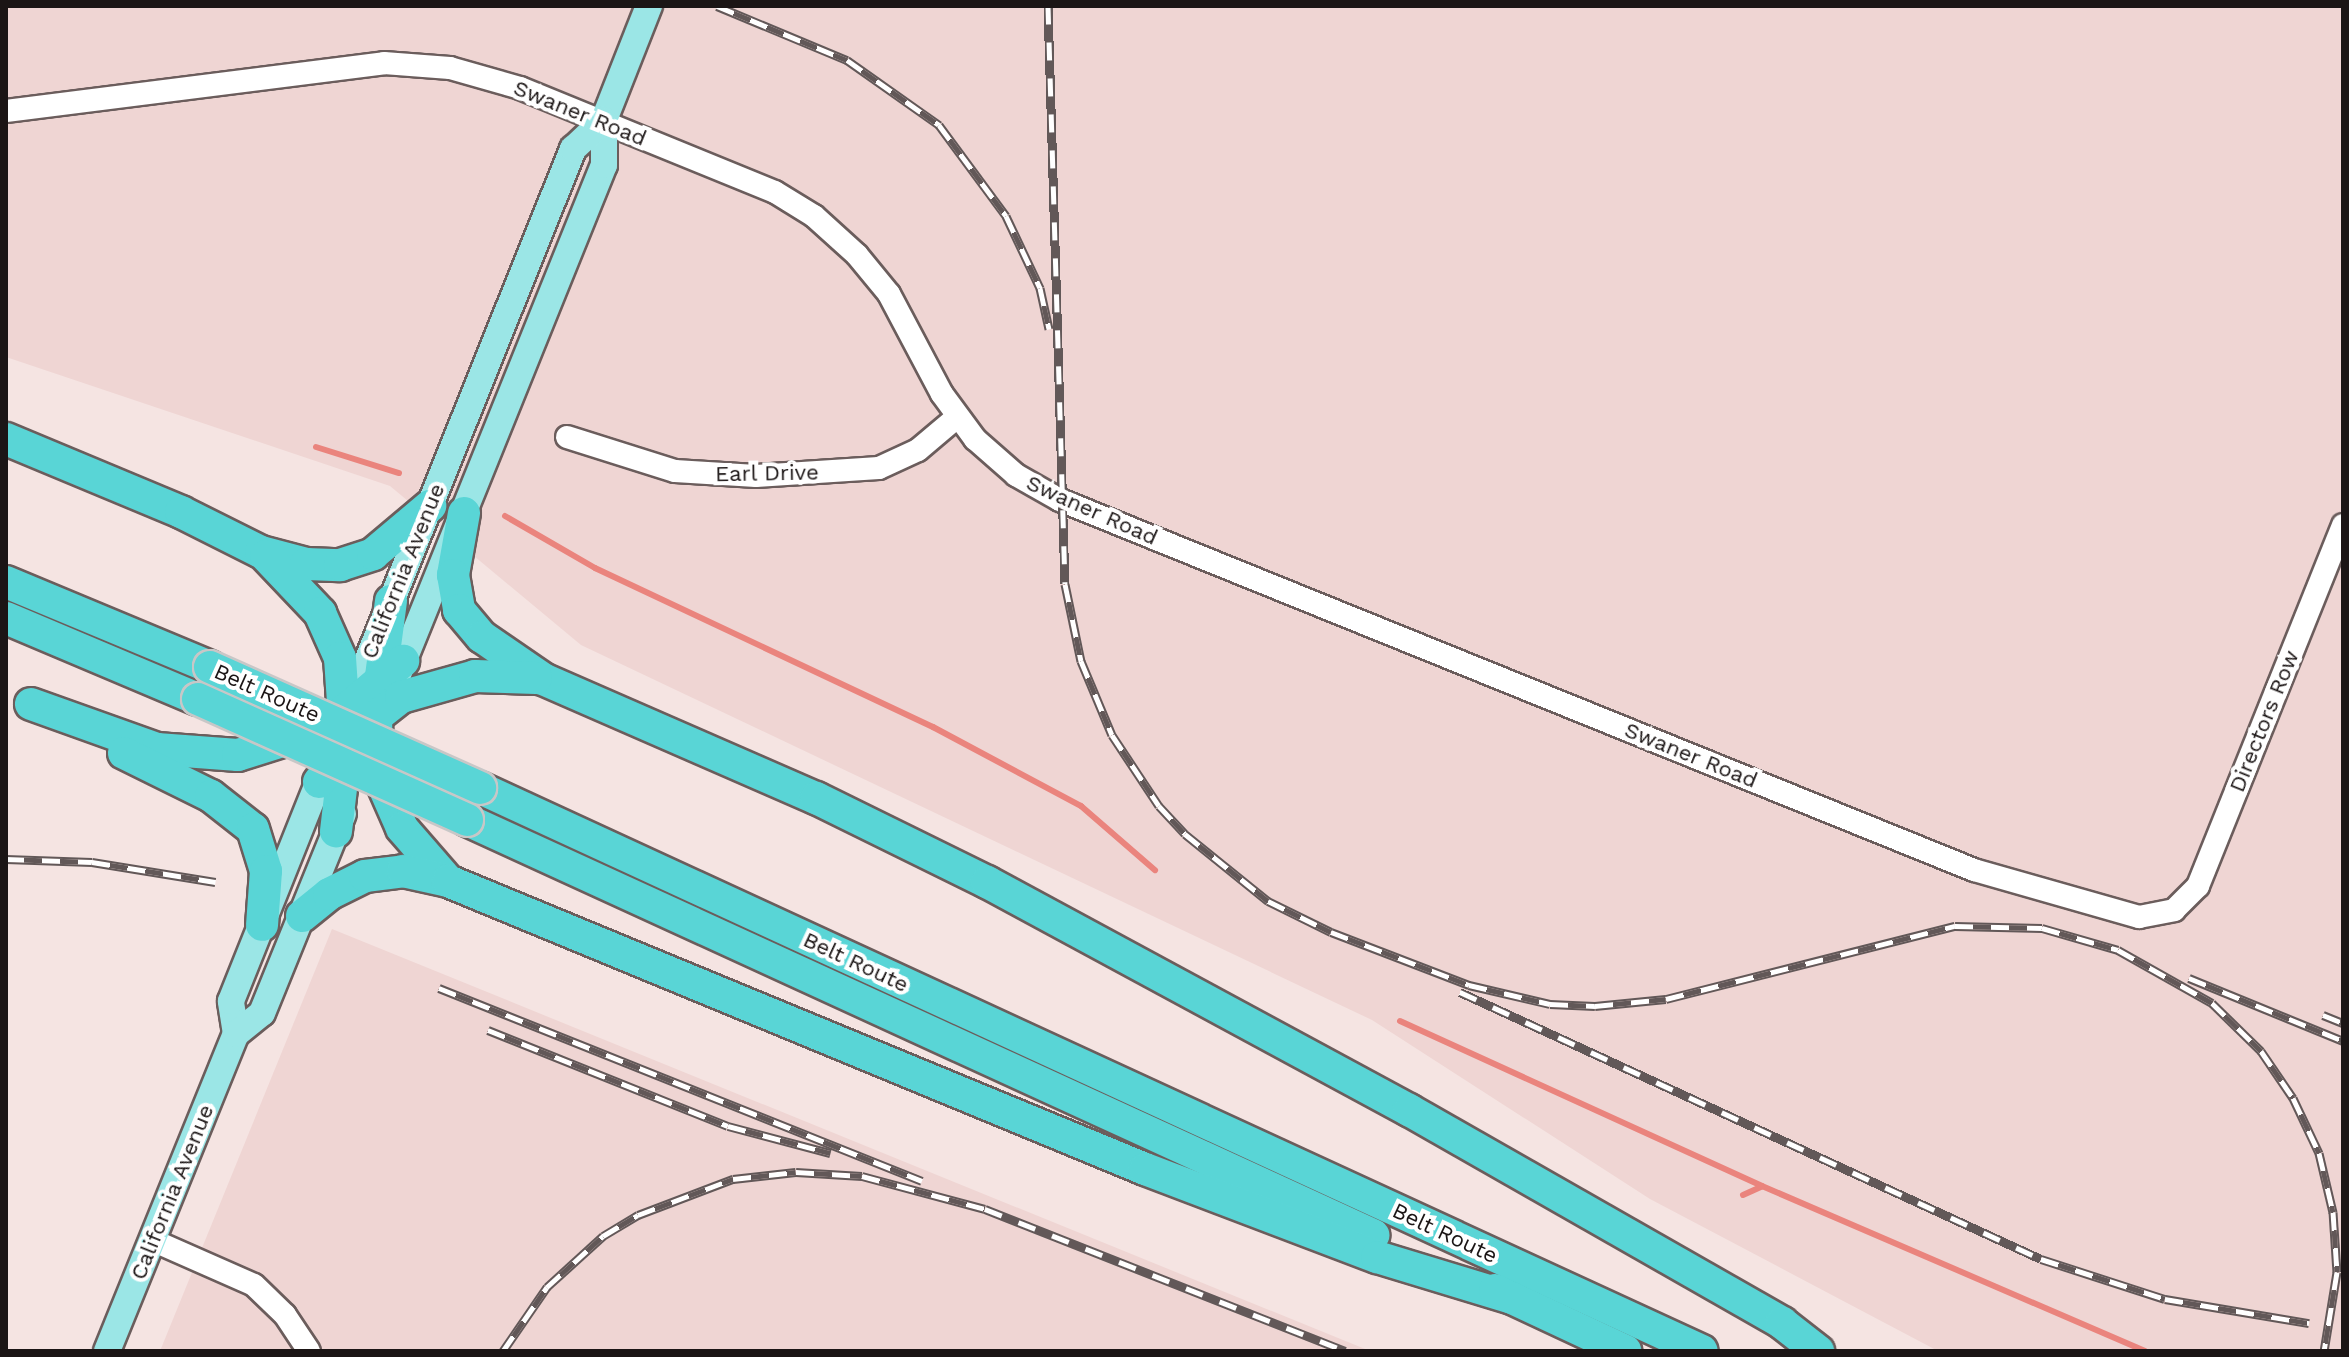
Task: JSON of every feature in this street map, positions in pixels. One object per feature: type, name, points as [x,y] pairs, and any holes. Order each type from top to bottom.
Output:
[{"type":"highway","points":[[6,439],[181,512],[261,552],[306,564],[356,561],[399,537],[430,506]]},
{"type":"highway","points":[[464,513],[453,575],[459,610],[482,637],[543,679],[816,798],[987,882],[1409,1110],[1782,1323],[1818,1351]]},
{"type":"highway","points":[[261,552],[307,595],[333,634],[373,709]]},
{"type":"highway","name":"Belt Route","points":[[6,582],[210,667],[480,788],[1702,1351]]},
{"type":"highway","points":[[391,601],[373,709],[377,771],[391,808],[415,845],[448,881]]},
{"type":"highway","name":"Belt Route","points":[[6,618],[198,699],[467,820],[1625,1351]]},
{"type":"highway","points":[[319,782],[373,709],[403,661]]},
{"type":"highway","points":[[18,698],[157,749],[211,756],[283,745],[460,678],[495,674],[543,679]]},
{"type":"highway","points":[[18,698],[211,796],[243,818],[264,854],[262,925]]},
{"type":"highway","points":[[336,831],[346,746]]},
{"type":"highway","points":[[302,916],[329,894],[365,876],[403,871],[448,881],[1116,1158],[1377,1257],[1512,1298]]},
{"type":"main road","name":"California Avenue","points":[[403,661],[604,165],[604,120],[649,6]]},
{"type":"main road","name":"California Avenue","points":[[107,1351],[236,1034],[262,1013],[302,916],[336,831],[373,709],[391,601],[573,149],[604,120]]},
{"type":"main road","name":"California Avenue","points":[[236,1034],[231,1001],[319,782],[373,709]]},
{"type":"street","name":"Swaner Road","points":[[6,111],[384,63],[483,75],[604,120],[775,192],[814,216],[857,255],[889,294],[957,417],[997,460],[1060,500],[1384,634],[2020,887],[2139,917],[2174,910]]},
{"type":"street","name":"Earl Drive","points":[[567,437],[675,471],[756,476],[879,468],[918,450],[957,417]]},
{"type":"street","name":"Directors Row","points":[[2174,910],[2189,899],[2206,870],[2343,525]]},
{"type":"street","points":[[152,1240],[254,1285],[285,1315],[309,1351]]},
{"type":"shaded area","points":[[6,6],[2343,6],[2343,1351],[1938,1351],[1650,1199],[1372,1020],[581,645],[390,486],[6,357]]},
{"type":"shaded area","points":[[332,929],[1370,1351],[160,1351]]},
{"type":"waterway","points":[[316,447],[399,473]]},
{"type":"waterway","points":[[505,516],[595,568],[933,727],[1081,806],[1155,870]]},
{"type":"waterway","points":[[1400,1021],[1762,1186],[2145,1351]]},
{"type":"waterway","points":[[1743,1195],[1761,1187]]},
{"type":"railway","points":[[717,6],[847,60],[939,125],[1006,216],[1040,288],[1049,329]]},
{"type":"railway","points":[[1048,6],[1065,584],[1081,661],[1112,735],[1159,806],[1185,834],[1268,901],[1331,932],[1469,985],[1550,1004],[1595,1006],[1666,999],[1955,926],[2042,928],[2118,950],[2212,1003],[2261,1051],[2293,1098],[2319,1153],[2333,1212],[2337,1272],[2324,1351]]},
{"type":"railway","points":[[6,859],[92,862],[215,882]]},
{"type":"railway","points":[[2189,978],[2343,1041]]},
{"type":"railway","points":[[439,988],[922,1181]]},
{"type":"railway","points":[[1460,992],[2041,1259],[2165,1299],[2309,1323]]},
{"type":"railway","points":[[2323,1015],[2343,1023]]},
{"type":"railway","points":[[488,1030],[728,1126],[830,1153]]},
{"type":"railway","points":[[503,1351],[547,1287],[603,1236],[638,1215],[733,1179],[796,1172],[862,1176],[985,1209],[1345,1351]]}]
